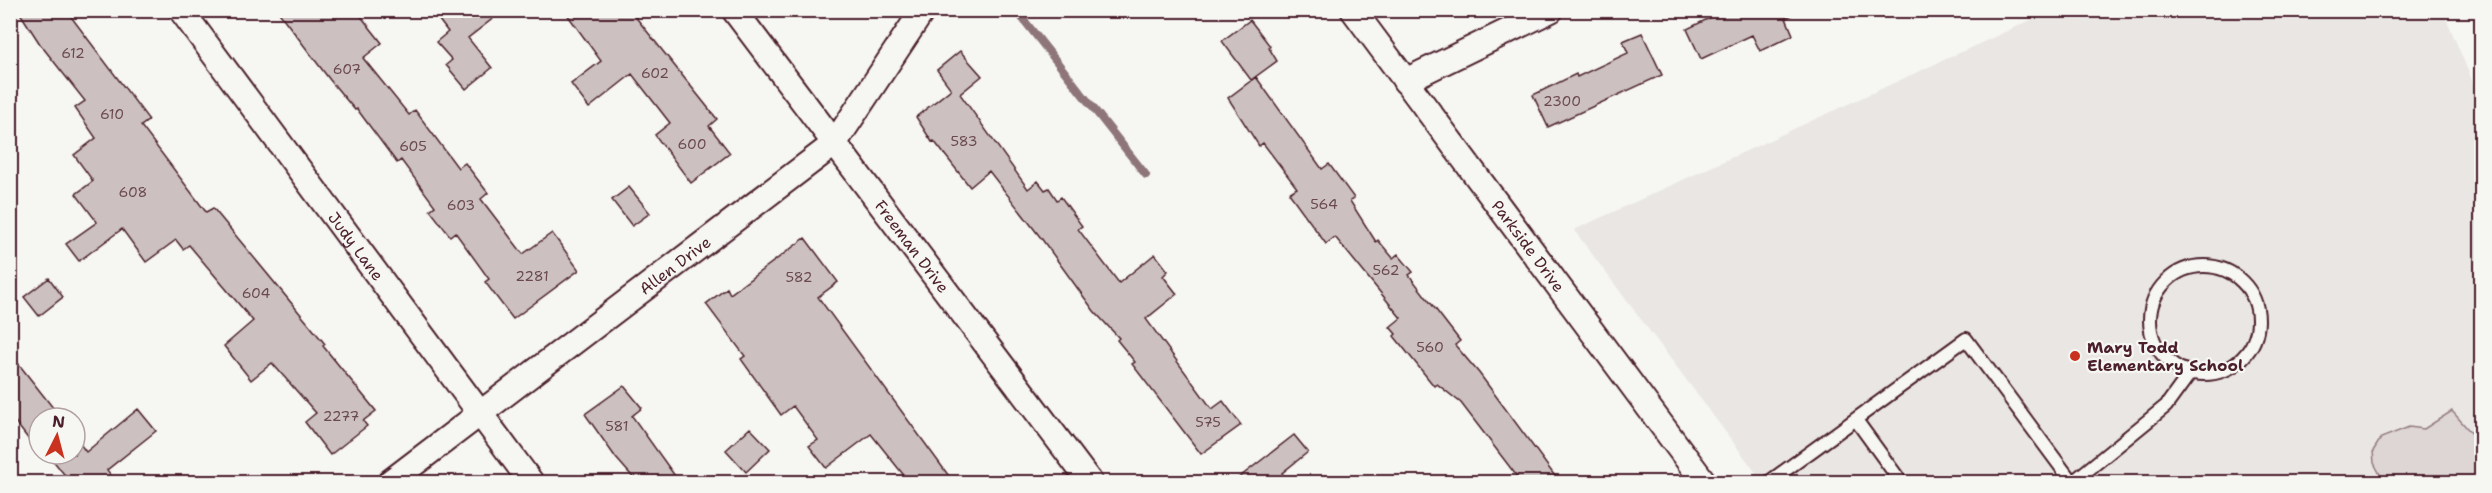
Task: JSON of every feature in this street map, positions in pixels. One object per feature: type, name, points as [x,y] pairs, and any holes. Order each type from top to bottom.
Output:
[{"type":"street","name":"Judy Lane","points":[[181,10],[531,483]]},
{"type":"street","name":"Freeman Drive","points":[[734,10],[1090,483]]},
{"type":"street","name":"Allen Drive","points":[[390,483],[834,144],[923,10]]},
{"type":"street","name":"Parkside Drive","points":[[1353,10],[1704,483]]},
{"type":"street","points":[[1405,81],[1551,10]]},
{"type":"lane","points":[[2196,266],[2215,266],[2231,272],[2245,283],[2254,297],[2259,314],[2258,332],[2251,348],[2240,361],[2225,370],[2208,374],[2190,373],[2174,365],[2160,352],[2152,336],[2150,317],[2154,299],[2163,283],[2178,272],[2196,266]]},
{"type":"lane","points":[[1769,483],[1966,339],[2072,482],[2166,406],[2190,373]]},
{"type":"lane","points":[[1856,420],[1901,483]]},
{"type":"shaded area","name":"Mary Todd Elementary School","points":[[2051,11],[2443,11],[2481,102],[2481,482],[1763,482],[1574,230]]},
{"type":"shaded area","points":[[2452,411],[2481,444],[2481,482],[2384,482],[2374,463],[2373,451],[2381,438],[2409,427],[2424,429]]},
{"type":"building","points":[[18,10],[66,10],[149,120],[141,126],[206,212],[213,208],[325,344],[323,346],[376,411],[363,421],[367,426],[330,455],[305,422],[316,413],[272,363],[251,380],[224,346],[253,321],[189,245],[183,249],[176,240],[146,262],[122,229],[79,261],[66,244],[97,222],[76,194],[93,181],[74,155],[96,138],[75,108],[85,101],[40,44]]},
{"type":"building","points":[[277,10],[356,10],[382,43],[363,58],[409,115],[415,110],[458,168],[465,163],[488,193],[481,199],[523,254],[552,233],[579,270],[513,319],[485,282],[489,279],[455,232],[450,236],[430,210],[435,206],[401,160],[397,163],[357,109],[355,110],[330,80]]},
{"type":"building","points":[[451,10],[504,10],[468,38],[492,68],[466,89],[446,65],[452,60],[436,42],[448,32],[439,20]]},
{"type":"building","points":[[564,10],[630,10],[717,119],[709,126],[730,153],[691,183],[655,135],[670,123],[632,74],[589,108],[571,84],[601,61]]},
{"type":"building","points":[[1726,10],[1802,10],[1786,18],[1793,35],[1760,51],[1752,35],[1701,59],[1687,29]]},
{"type":"building","points":[[1250,20],[1270,46],[1277,61],[1251,80],[1222,41]]},
{"type":"building","points":[[1642,33],[1662,75],[1548,127],[1533,95],[1576,74],[1577,77],[1628,53],[1623,41]]},
{"type":"building","points":[[960,51],[982,76],[960,94],[1028,189],[1038,181],[1045,190],[1049,188],[1057,200],[1061,197],[1082,226],[1078,229],[1119,283],[1155,254],[1168,271],[1163,276],[1177,294],[1146,319],[1212,409],[1223,401],[1241,425],[1201,454],[1132,364],[1135,362],[1117,340],[1119,338],[1094,311],[989,171],[970,187],[934,141],[932,142],[916,117],[951,89],[937,70]]},
{"type":"building","points":[[1256,77],[1322,169],[1329,164],[1354,198],[1350,201],[1376,242],[1378,240],[1393,258],[1398,254],[1413,272],[1409,275],[1460,341],[1455,345],[1479,373],[1560,483],[1522,483],[1461,403],[1437,384],[1434,386],[1394,336],[1396,334],[1390,327],[1401,318],[1335,237],[1326,244],[1289,193],[1297,188],[1263,143],[1259,146],[1228,98]]},
{"type":"building","points":[[629,187],[650,213],[632,226],[612,200]]},
{"type":"building","points":[[805,238],[838,282],[818,297],[954,483],[910,483],[871,434],[826,468],[809,446],[818,440],[793,406],[781,415],[741,359],[745,356],[706,304],[727,288],[730,294]]},
{"type":"building","points":[[49,278],[63,297],[39,316],[24,297]]},
{"type":"building","points":[[10,353],[52,406],[27,406],[27,437],[10,415]]},
{"type":"building","points":[[624,386],[642,408],[632,416],[680,483],[638,483],[616,458],[585,414]]},
{"type":"building","points":[[138,409],[156,431],[107,470],[117,483],[71,483],[58,466],[87,466],[87,451]]},
{"type":"building","points":[[750,428],[770,449],[746,472],[726,450]]},
{"type":"building","points":[[1294,435],[1308,452],[1282,473],[1289,483],[1232,483]]},
{"type":"waterway","points":[[1016,10],[1146,175]]},
{"type":"place","name":"Mary Todd Elementary School","points":[[2075,356]]}]
